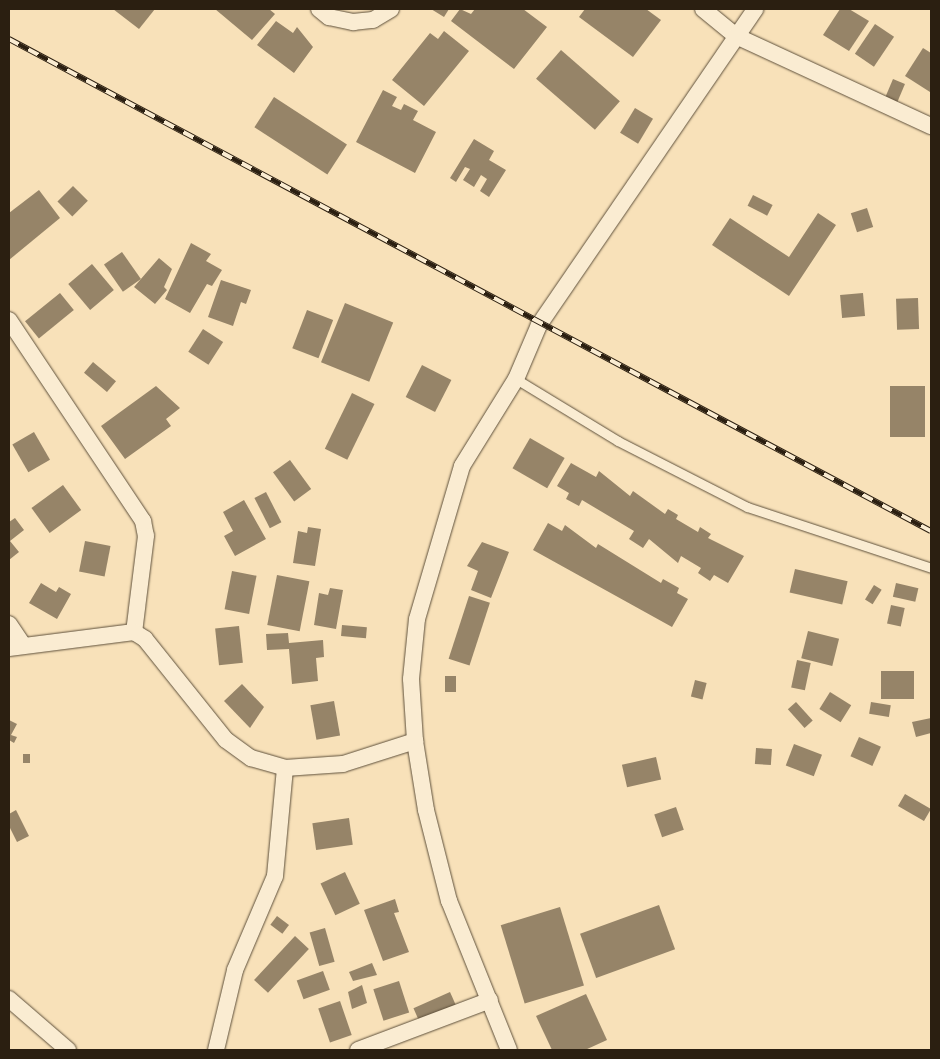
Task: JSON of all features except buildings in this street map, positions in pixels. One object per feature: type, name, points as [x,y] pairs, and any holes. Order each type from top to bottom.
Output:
[{"type":"street","points":[[319,9],[329,17],[353,22],[372,20],[391,9]]},
{"type":"street","points":[[702,9],[736,36],[931,126]]},
{"type":"street","points":[[509,1050],[449,901],[426,810],[415,741],[412,678],[417,619],[432,554],[462,466],[516,379],[539,325],[755,9]]},
{"type":"street","points":[[9,320],[143,521],[146,543],[134,632]]},
{"type":"street","points":[[9,624],[16,647],[134,632],[145,639],[226,740],[251,758],[285,768],[343,764],[415,741]]},
{"type":"street","points":[[216,1050],[234,970],[275,876],[285,768]]},
{"type":"street","points":[[9,999],[68,1050]]},
{"type":"street","points":[[358,1050],[490,1000]]},
{"type":"lane","points":[[516,379],[618,441],[747,507],[931,568]]},
{"type":"railway","points":[[9,39],[931,531]]}]
